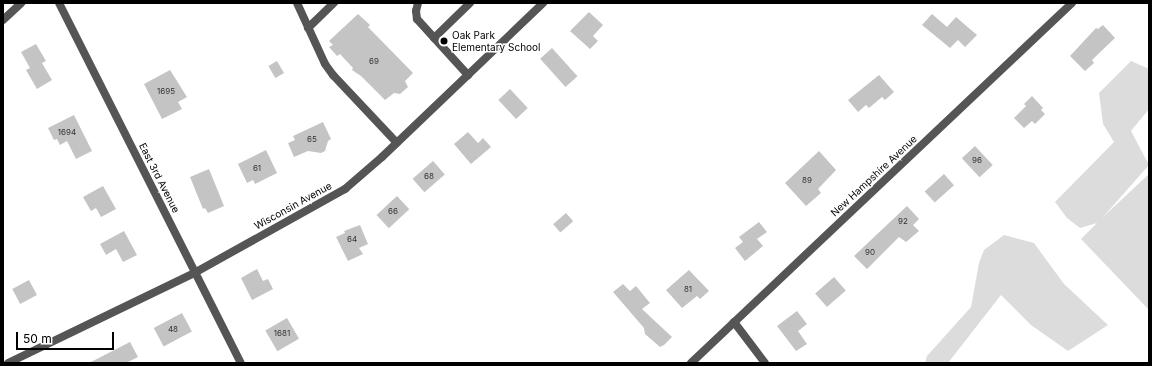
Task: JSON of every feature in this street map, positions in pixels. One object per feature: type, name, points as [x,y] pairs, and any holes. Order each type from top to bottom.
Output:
[{"type":"street","points":[[3,20],[21,3]]},
{"type":"street","name":"East 3rd Avenue","points":[[59,3],[241,363]]},
{"type":"street","points":[[297,3],[325,64],[333,75],[397,142]]},
{"type":"street","points":[[308,28],[334,3]]},
{"type":"street","points":[[418,3],[416,11],[417,19],[468,75]]},
{"type":"street","points":[[434,38],[470,3]]},
{"type":"street","name":"Wisconsin Avenue","points":[[8,363],[196,272],[345,189],[397,142],[543,3]]},
{"type":"street","name":"New Hampshire Avenue","points":[[691,363],[1072,3]]},
{"type":"street","points":[[734,322],[765,363]]},
{"type":"shaded area","points":[[1131,61],[1149,69],[1149,109],[1131,131],[1149,165],[1103,217],[1149,174],[1149,310],[1081,239],[1097,223],[1080,228],[1067,218],[1055,202],[1114,142],[1103,124],[1099,93]]},
{"type":"shaded area","points":[[1004,235],[1034,243],[1064,284],[1108,325],[1068,351],[1031,325],[1001,295],[948,363],[925,363],[927,356],[971,307],[979,263],[984,250]]},
{"type":"building","points":[[589,12],[603,25],[593,36],[598,41],[590,49],[570,31]]},
{"type":"building","points":[[358,14],[370,25],[368,27],[413,73],[405,81],[408,87],[400,94],[394,93],[385,100],[361,76],[352,70],[353,68],[340,54],[337,56],[329,47],[333,45],[329,41]]},
{"type":"building","points":[[932,14],[947,27],[956,17],[977,35],[965,47],[958,40],[950,48],[922,25]]},
{"type":"building","points":[[1103,25],[1115,38],[1092,60],[1094,63],[1085,71],[1070,56],[1096,28],[1098,29]]},
{"type":"building","points":[[36,44],[46,61],[42,63],[52,80],[37,89],[26,70],[30,68],[21,52]]},
{"type":"building","points":[[552,48],[577,76],[566,87],[540,59]]},
{"type":"building","points":[[277,61],[284,73],[275,78],[268,66]]},
{"type":"building","points":[[170,70],[187,97],[178,102],[182,109],[162,119],[144,84]]},
{"type":"building","points":[[879,75],[894,92],[885,100],[882,97],[869,108],[866,105],[858,112],[848,100]]},
{"type":"building","points":[[510,89],[528,108],[516,119],[498,100]]},
{"type":"building","points":[[1032,96],[1043,108],[1041,110],[1045,114],[1035,124],[1032,121],[1024,128],[1014,118],[1026,106],[1024,104]]},
{"type":"building","points":[[74,115],[92,151],[76,159],[67,141],[60,145],[57,139],[54,140],[48,128]]},
{"type":"building","points":[[323,122],[331,139],[328,141],[325,151],[321,153],[308,151],[294,157],[288,143],[295,140],[293,136]]},
{"type":"building","points":[[468,132],[478,143],[483,138],[491,147],[471,164],[454,144]]},
{"type":"building","points":[[975,146],[993,165],[980,177],[962,158]]},
{"type":"building","points":[[266,150],[277,173],[255,184],[253,180],[247,183],[238,164]]},
{"type":"building","points":[[819,151],[836,170],[818,189],[821,193],[806,206],[785,183]]},
{"type":"building","points":[[433,161],[445,175],[424,192],[413,179]]},
{"type":"building","points":[[209,169],[224,206],[208,213],[205,208],[203,209],[190,177]]},
{"type":"building","points":[[944,174],[954,185],[935,203],[925,191]]},
{"type":"building","points":[[103,186],[116,209],[101,217],[96,208],[91,211],[83,197]]},
{"type":"building","points":[[397,196],[409,209],[389,228],[377,215]]},
{"type":"building","points":[[907,206],[919,219],[913,225],[919,231],[906,242],[899,237],[867,269],[854,256]]},
{"type":"building","points":[[566,213],[573,221],[560,232],[553,224]]},
{"type":"building","points":[[759,222],[767,232],[757,239],[763,246],[745,261],[735,248],[743,242],[739,237]]},
{"type":"building","points":[[360,225],[368,244],[359,248],[363,254],[348,261],[336,237],[345,233],[344,231]]},
{"type":"building","points":[[124,231],[137,255],[123,262],[116,249],[106,255],[100,244]]},
{"type":"building","points":[[257,269],[263,281],[268,279],[273,289],[252,300],[241,278]]},
{"type":"building","points":[[689,270],[709,291],[700,299],[697,296],[682,308],[666,290]]},
{"type":"building","points":[[834,277],[846,291],[827,307],[815,293]]},
{"type":"building","points":[[29,280],[37,295],[20,304],[12,289]]},
{"type":"building","points":[[623,284],[630,291],[636,286],[650,303],[642,309],[672,337],[664,345],[660,347],[645,334],[644,328],[613,292]]},
{"type":"building","points":[[797,311],[807,324],[798,331],[807,344],[796,351],[777,326]]},
{"type":"building","points":[[182,313],[192,332],[164,347],[154,328]]},
{"type":"building","points":[[287,318],[299,339],[277,351],[265,330]]},
{"type":"building","points":[[130,342],[138,357],[126,363],[89,363]]},
{"type":"place","name":"Oak Park Elementary School","points":[[444,41]]}]
